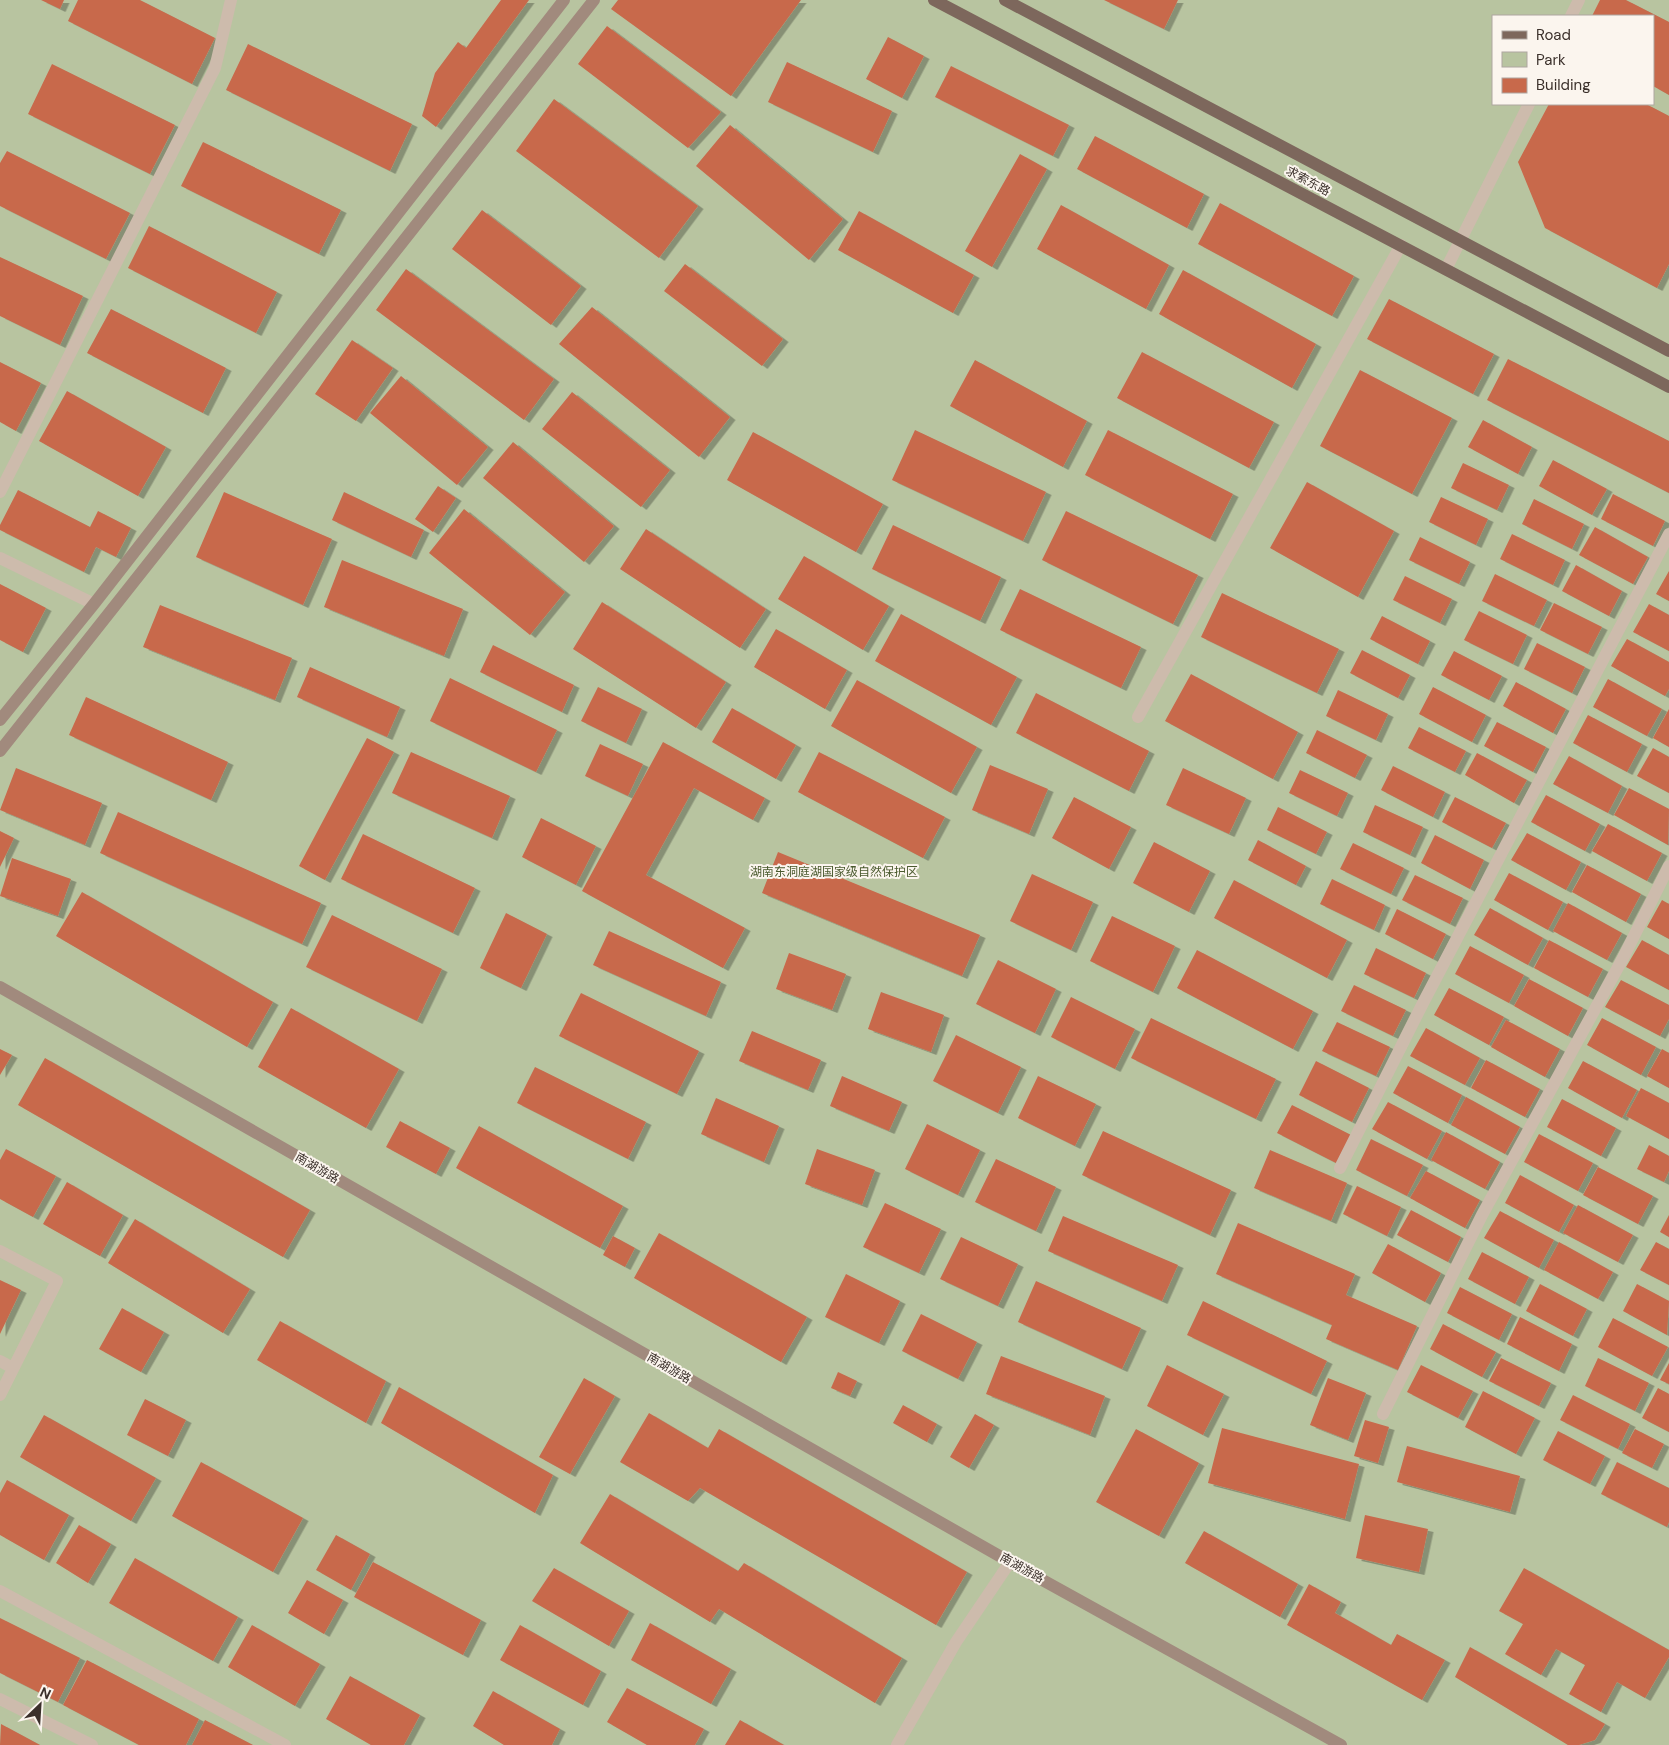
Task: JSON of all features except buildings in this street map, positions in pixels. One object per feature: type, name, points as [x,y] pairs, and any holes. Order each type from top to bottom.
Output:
[{"type":"main road","points":[[0,720],[94,604],[564,0]]},
{"type":"main road","points":[[0,751],[594,0]]},
{"type":"main road","name":"求索东路","points":[[934,0],[1669,387]]},
{"type":"main road","name":"求索东路","points":[[1006,0],[1669,351]]},
{"type":"main road","name":"南湖游路","points":[[0,987],[1010,1562],[1341,1745]]},
{"type":"street","points":[[0,492],[215,68],[231,0]]},
{"type":"street","points":[[1572,15],[1579,0]]},
{"type":"street","points":[[1446,269],[1528,105]]},
{"type":"street","points":[[1138,717],[1401,245]]},
{"type":"street","points":[[1340,1168],[1427,994],[1669,534]]},
{"type":"street","points":[[0,558],[94,604]]},
{"type":"street","points":[[1383,1414],[1482,1216],[1622,960],[1669,866]]},
{"type":"street","points":[[0,1251],[57,1280],[0,1394]]},
{"type":"street","points":[[0,1361],[13,1368]]},
{"type":"street","points":[[896,1745],[956,1642],[1010,1562]]},
{"type":"street","points":[[0,1591],[285,1745]]},
{"type":"street","points":[[0,1699],[92,1745]]},
{"type":"green space","name":"湖南东洞庭湖国家级自然保护区","points":[[0,0],[1669,0],[1669,1745],[0,1745]]}]
